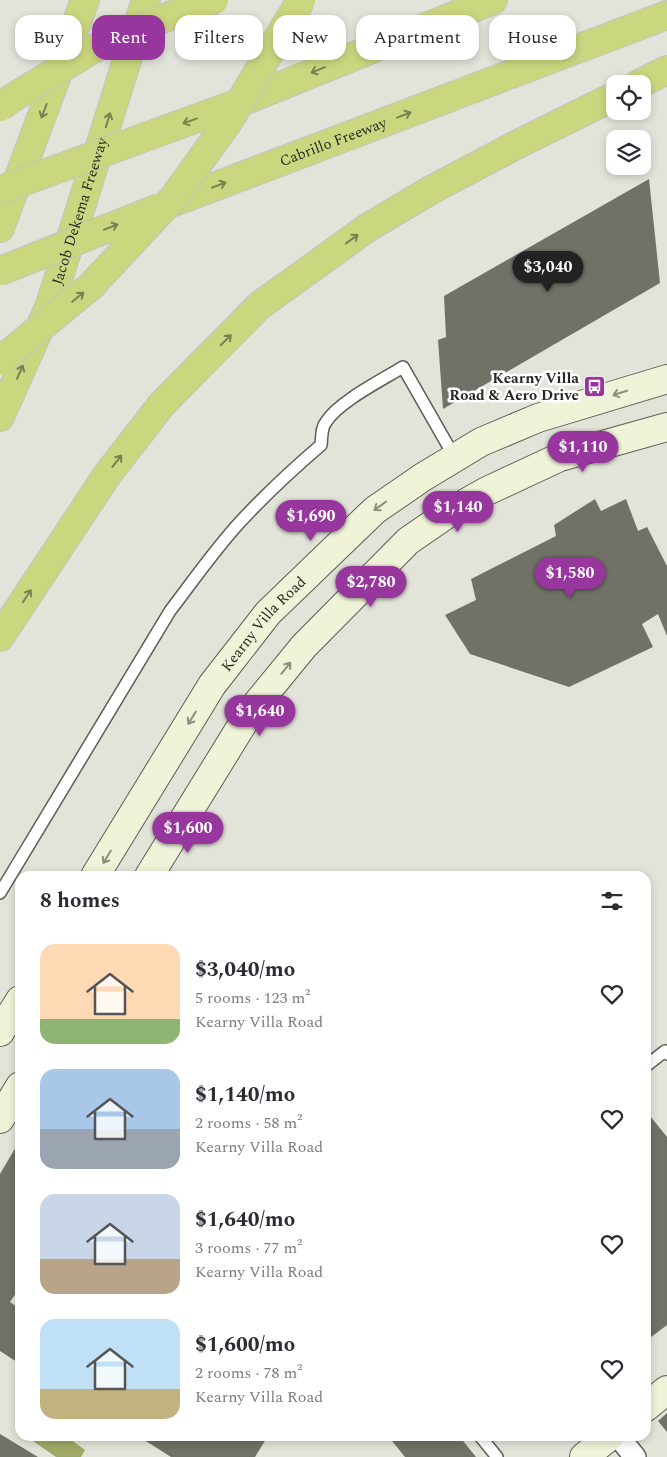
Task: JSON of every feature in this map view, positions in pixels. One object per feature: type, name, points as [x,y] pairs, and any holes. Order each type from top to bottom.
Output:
[{"type":"highway","points":[[0,228],[85,0]]},
{"type":"highway","name":"Jacob Dekema Freeway","points":[[0,417],[50,305],[146,0]]},
{"type":"highway","points":[[0,107],[93,49],[179,12],[214,0]]},
{"type":"highway","points":[[0,361],[91,286],[174,197],[228,122],[301,0]]},
{"type":"highway","points":[[0,190],[236,104],[494,0]]},
{"type":"highway","name":"Cabrillo Freeway","points":[[0,271],[174,202],[667,15]]},
{"type":"highway","points":[[651,78],[667,70]]},
{"type":"highway","points":[[0,637],[107,475],[162,404],[259,306],[367,228],[431,190],[606,100]]},
{"type":"main road","name":"Kearny Villa Road","points":[[98,871],[212,685],[268,613],[375,510],[423,477],[481,442],[538,418],[667,379]]},
{"type":"main road","points":[[153,871],[250,712],[304,646],[408,541],[453,510],[500,484],[560,458],[667,428]]},
{"type":"main road","points":[[0,1032],[15,1008]]},
{"type":"main road","points":[[0,1119],[15,1094]]},
{"type":"main road","points":[[651,1403],[667,1390]]},
{"type":"main road","points":[[584,1457],[604,1441]]},
{"type":"street","points":[[622,1441],[634,1457]]},
{"type":"lane","points":[[0,893],[170,612],[201,569],[240,522],[284,478],[321,445],[323,427],[341,405],[403,367],[455,458]]},
{"type":"lane","points":[[651,1062],[665,1051],[667,1054]]},
{"type":"lane","points":[[484,1441],[496,1457]]},
{"type":"shaded area","points":[[33,1441],[73,1441],[85,1450],[81,1457],[56,1457]]},
{"type":"building","points":[[649,179],[660,283],[443,409],[438,340],[446,337],[444,296]]},
{"type":"building","points":[[595,499],[601,511],[626,499],[638,531],[647,527],[667,566],[667,636],[658,614],[642,624],[653,647],[569,687],[470,654],[445,615],[476,600],[471,579],[556,536],[554,525]]},
{"type":"building","points":[[651,1117],[667,1137],[667,1325],[651,1337]]},
{"type":"building","points":[[15,1148],[15,1294],[10,1302],[15,1306],[15,1361],[0,1351],[0,1174]]},
{"type":"building","points":[[667,1413],[667,1432],[658,1421]]},
{"type":"building","points":[[0,1434],[38,1457],[0,1457]]},
{"type":"building","points":[[146,1441],[265,1441],[255,1457],[171,1457]]},
{"type":"building","points":[[392,1441],[463,1441],[476,1457],[405,1457]]},
{"type":"place","name":"Kearny Villa Road & Aero Drive","points":[[595,387]]}]
